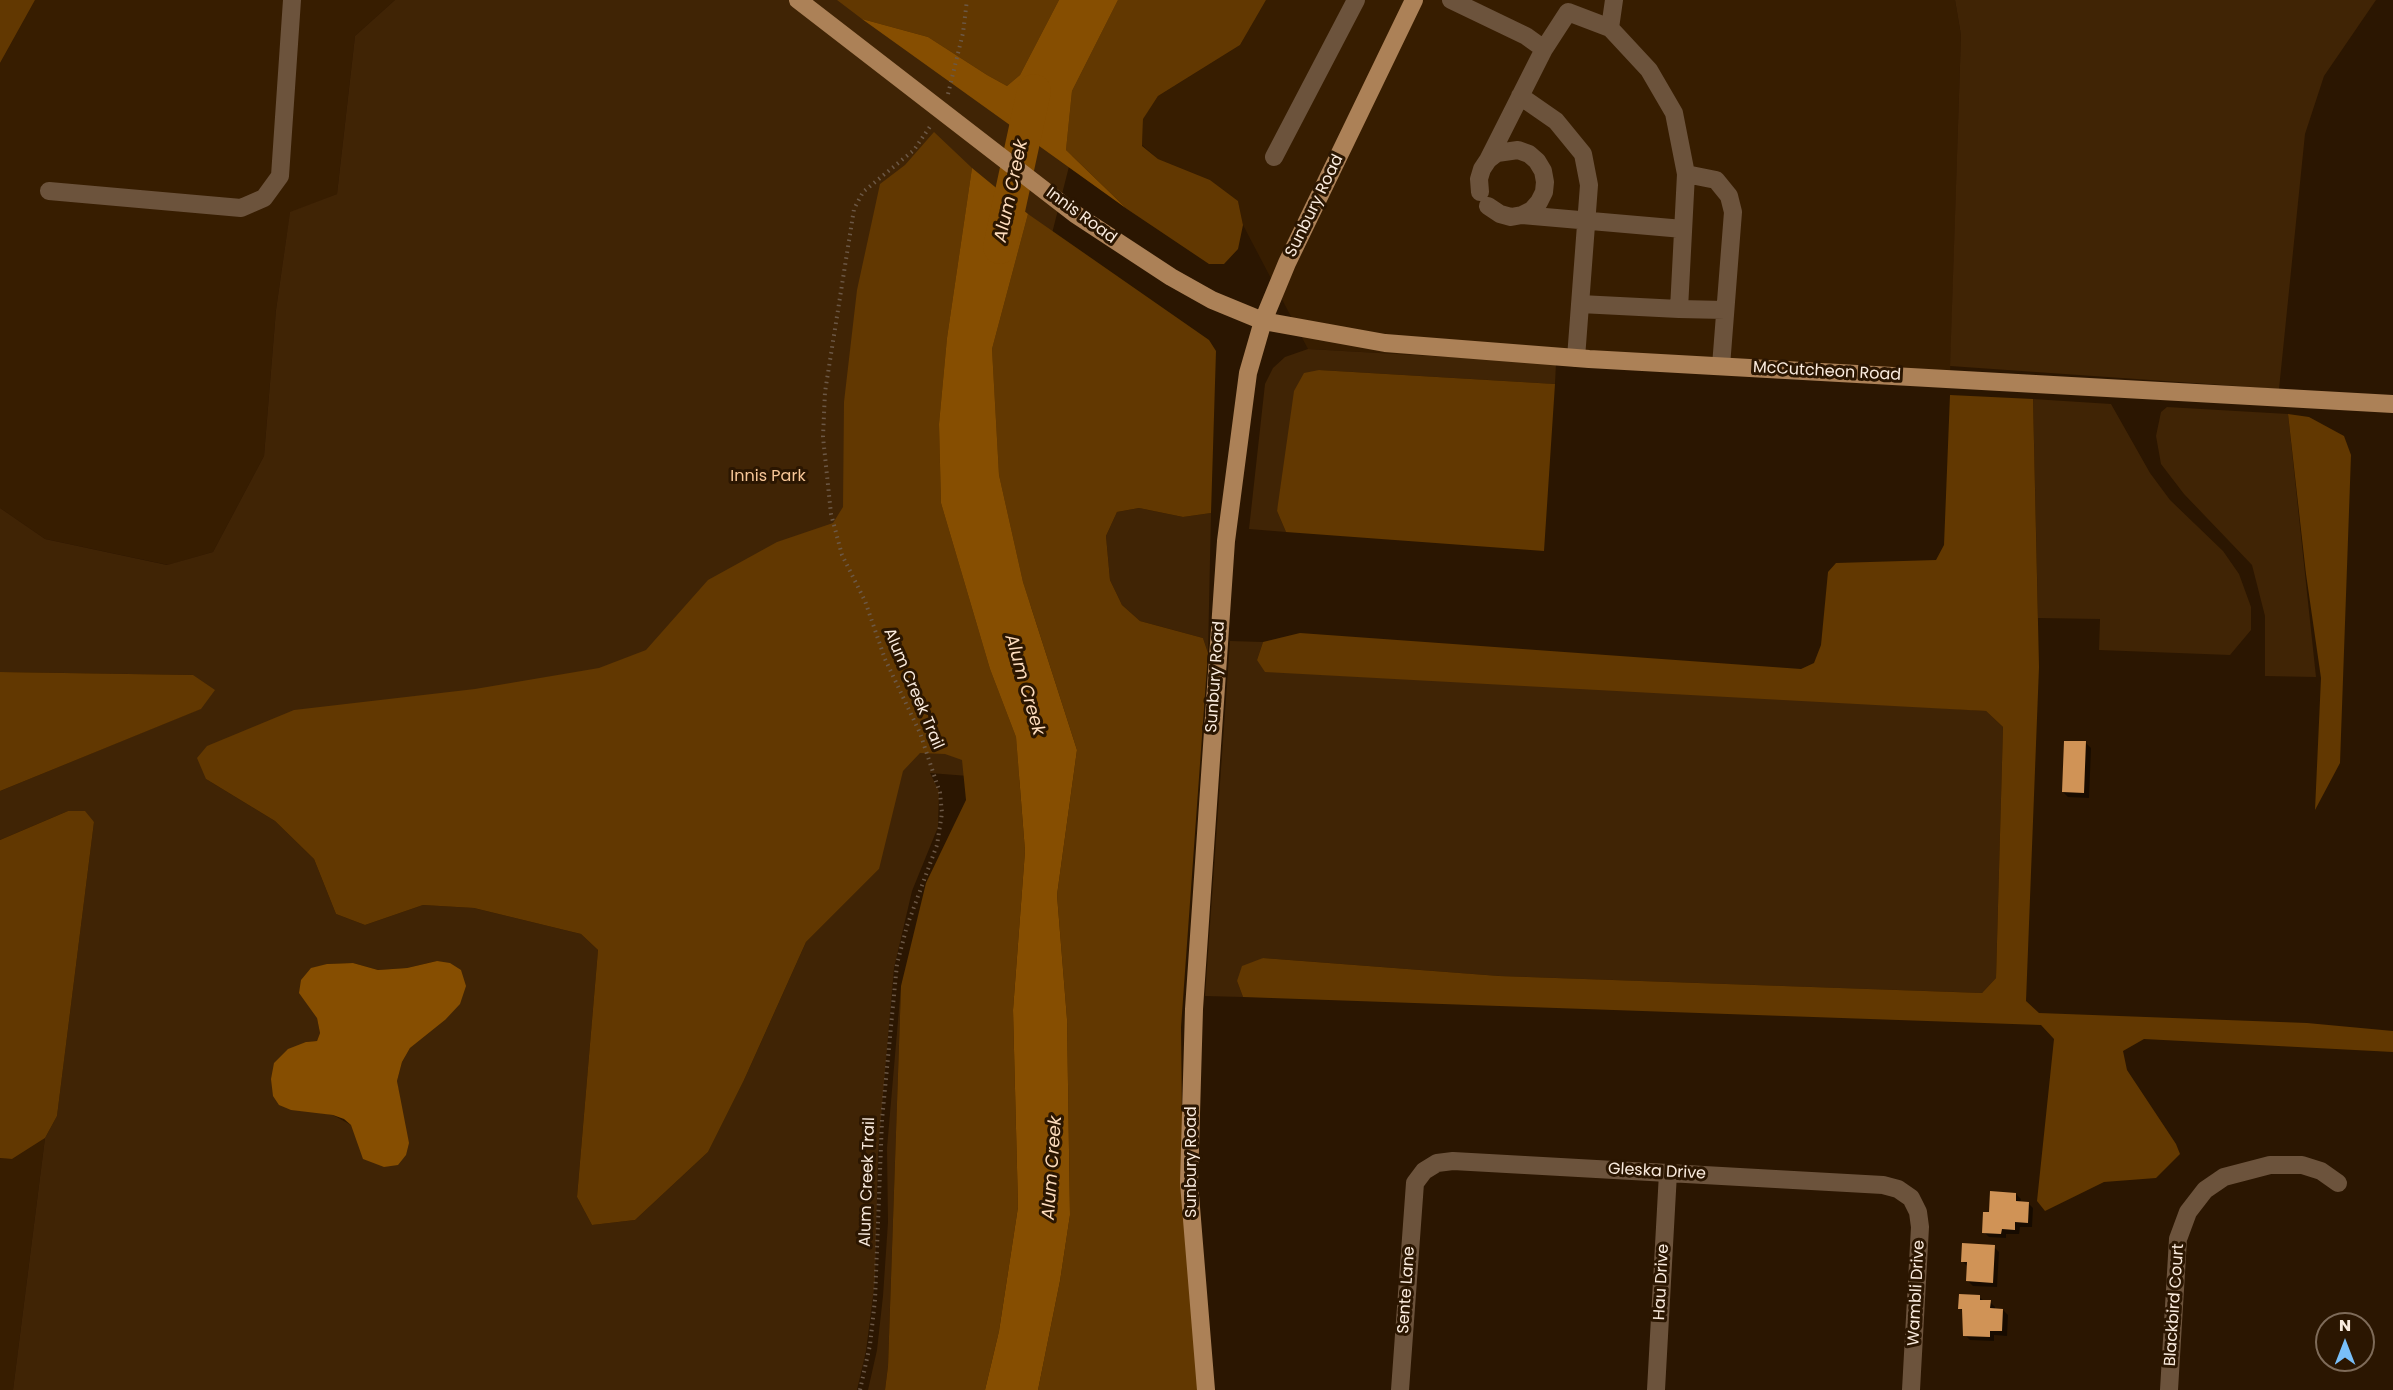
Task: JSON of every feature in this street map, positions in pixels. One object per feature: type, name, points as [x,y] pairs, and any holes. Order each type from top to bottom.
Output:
[{"type":"main road","name":"Innis Road","points":[[798,0],[1075,214],[1141,258],[1212,300],[1263,321]]},
{"type":"main road","name":"Sunbury Road","points":[[1206,1390],[1189,1183],[1194,1009],[1226,541],[1248,373],[1263,321],[1287,263],[1414,0]]},
{"type":"main road","name":"McCutcheon Road","points":[[1263,321],[1385,343],[1576,358],[2393,404]]},
{"type":"street","points":[[49,190],[241,208],[264,198],[280,176],[292,0]]},
{"type":"street","points":[[1274,157],[1356,0]]},
{"type":"street","points":[[1451,0],[1526,36],[1544,49]]},
{"type":"street","points":[[1610,28],[1614,0]]},
{"type":"street","points":[[1679,309],[1686,174],[1674,113],[1649,70],[1610,28],[1568,12],[1544,49],[1479,179],[1484,199],[1500,214],[1586,219],[1683,229]]},
{"type":"street","points":[[1520,96],[1556,121],[1583,154],[1589,185],[1576,358]]},
{"type":"street","points":[[1488,160],[1497,153],[1518,150],[1529,154],[1537,161],[1543,171],[1544,192],[1532,210],[1522,215]]},
{"type":"street","points":[[1686,174],[1716,180],[1729,196],[1733,212],[1720,366]]},
{"type":"street","points":[[1580,304],[1725,310]]},
{"type":"street","name":"Gleska Drive","points":[[1414,1190],[1415,1183],[1424,1171],[1437,1163],[1453,1161],[1883,1185],[1898,1189],[1911,1198]]},
{"type":"street","name":"Blackbird Court","points":[[2169,1390],[2178,1239],[2188,1212],[2205,1190],[2224,1177],[2270,1165],[2302,1165],[2320,1171],[2338,1183]]},
{"type":"street","name":"Hau Drive","points":[[1656,1390],[1668,1173]]},
{"type":"street","name":"Sente Lane","points":[[1400,1390],[1414,1190]]},
{"type":"street","name":"Wambli Drive","points":[[1911,1198],[1918,1212],[1920,1227],[1911,1390]]},
{"type":"path","points":[[944,101],[950,91],[963,33],[967,0]]},
{"type":"path","name":"Alum Creek Trail","points":[[860,1390],[870,1345],[875,1300],[882,1120],[897,964],[907,926],[937,845],[942,813],[940,793],[920,733],[885,659],[865,601],[842,555],[831,514],[823,437],[825,392],[854,209],[863,192],[914,150],[933,122]]},
{"type":"shaded area","points":[[0,0],[35,0],[0,63]]},
{"type":"shaded area","points":[[35,0],[395,0],[355,36],[337,194],[290,213],[276,310],[264,456],[213,552],[168,565],[45,539],[0,508],[0,63]]},
{"type":"shaded area","points":[[837,0],[1059,0],[1020,75],[1007,86],[928,37],[862,19]]},
{"type":"shaded area","points":[[1118,0],[1266,0],[1240,45],[1158,96],[1143,119],[1142,146],[1158,159],[1210,180],[1238,201],[1243,225],[1238,249],[1224,264],[1209,264],[1127,209],[1066,150],[1072,91]]},
{"type":"shaded area","points":[[1266,0],[1955,0],[1961,35],[1950,377],[1556,363],[1308,349],[1243,225],[1238,201],[1210,180],[1158,159],[1142,145],[1143,118],[1158,96],[1240,45]]},
{"type":"shaded area","points":[[934,132],[972,168],[947,338],[939,424],[941,503],[990,669],[1016,737],[1025,851],[1013,1010],[1018,1207],[999,1331],[985,1390],[885,1390],[888,1366],[901,986],[926,883],[966,800],[962,760],[945,754],[920,753],[903,771],[879,869],[806,942],[744,1080],[708,1152],[635,1220],[592,1225],[577,1197],[598,950],[581,934],[474,908],[423,905],[365,925],[336,914],[314,859],[275,821],[206,779],[197,758],[207,746],[294,710],[475,689],[599,668],[646,650],[708,580],[777,542],[833,523],[843,507],[844,402],[857,290],[880,184],[905,165]]},
{"type":"shaded area","points":[[1028,214],[1209,340],[1216,351],[1211,513],[1183,517],[1139,508],[1117,512],[1106,536],[1110,580],[1122,605],[1140,621],[1203,638],[1208,653],[1181,1027],[1183,1210],[1203,1390],[1038,1390],[1060,1281],[1070,1215],[1067,1019],[1057,895],[1077,750],[1023,582],[999,475],[992,349]]},
{"type":"shaded area","points":[[1319,370],[1555,384],[1544,551],[1286,532],[1277,511],[1294,391],[1304,373]]},
{"type":"shaded area","points":[[1950,395],[2033,399],[2039,667],[2026,1001],[2039,1013],[2307,1023],[2393,1031],[2393,1052],[2144,1039],[2123,1051],[2127,1070],[2176,1144],[2180,1154],[2156,1178],[2104,1182],[2045,1211],[2037,1201],[2054,1039],[2041,1025],[1243,997],[1237,981],[1242,966],[1263,958],[1499,976],[1982,993],[1996,978],[2003,727],[1986,711],[1265,672],[1257,660],[1263,642],[1300,633],[1801,669],[1814,663],[1821,645],[1828,572],[1836,563],[1936,560],[1944,545]]},
{"type":"shaded area","points":[[2288,414],[2309,417],[2344,436],[2351,455],[2340,763],[2315,810],[2321,678],[2306,574]]},
{"type":"shaded area","points":[[0,672],[193,675],[215,690],[201,709],[0,791]]},
{"type":"shaded area","points":[[68,811],[85,811],[94,822],[57,1116],[45,1138],[12,1159],[0,1158],[0,840]]},
{"type":"shaded area","points":[[45,1138],[13,1390],[0,1390],[0,1158],[12,1159]]},
{"type":"green space","name":"Innis Park","points":[[395,0],[1129,0],[1094,68],[1028,328],[1032,781],[930,773],[939,791],[938,827],[912,891],[894,968],[878,1153],[875,1281],[866,1351],[857,1390],[13,1390],[45,1138],[57,1116],[94,822],[68,811],[0,840],[0,791],[200,709],[193,675],[0,672],[0,508],[45,539],[167,565],[213,552],[264,456],[276,310],[290,212],[337,194],[355,36]],"holes":[[[206,779],[879,869],[806,942],[744,1080],[708,1152],[635,1220],[592,1225],[577,1197],[598,950],[581,934],[474,908],[423,905],[365,925],[336,914],[314,859],[275,821]],[[437,961],[445,1020],[410,1048],[402,1062],[397,1081],[400,1102],[351,1125],[333,1115],[316,1112],[306,1042],[317,1041],[320,1033],[317,1018],[327,964],[353,963],[378,970],[407,968]]]},
{"type":"green space","points":[[1955,0],[2376,0],[2324,76],[2305,134],[2279,389],[1950,366],[1961,35]]},
{"type":"green space","points":[[1308,349],[1556,363],[1555,384],[1319,370],[1277,511],[1286,532],[1249,529],[1265,384],[1273,368],[1285,357]]},
{"type":"green space","points":[[2033,399],[2111,404],[2150,473],[2170,500],[2223,551],[2239,574],[2251,607],[2251,630],[2230,655],[2099,650],[2100,619],[2038,618]]},
{"type":"green space","points":[[2167,407],[2288,414],[2316,677],[2265,676],[2265,616],[2252,565],[2184,494],[2161,464],[2156,436],[2161,412]]},
{"type":"green space","points":[[1139,508],[1183,517],[1211,513],[1208,653],[1203,638],[1140,621],[1122,605],[1110,580],[1106,536],[1117,512]]},
{"type":"green space","points":[[1230,641],[1263,642],[1257,660],[1986,711],[2003,727],[1996,978],[1982,993],[1499,976],[1263,958],[1237,981],[1243,997],[1205,996]]},
{"type":"green space","points":[[901,986],[888,1366],[885,1390],[868,1390],[877,1350],[883,1296],[888,1222],[887,1148]]},
{"type":"water","points":[[1059,0],[1118,0],[1072,91],[1066,150],[1127,209],[862,19],[928,37],[1007,86],[1020,75]]},
{"type":"water","points":[[972,168],[1028,214],[992,349],[999,475],[1023,582],[1077,750],[1057,895],[1067,1019],[1070,1215],[1060,1281],[1038,1390],[985,1390],[999,1331],[1018,1207],[1013,1010],[1025,851],[1016,737],[990,669],[941,503],[939,424],[947,338]]},
{"type":"water","points":[[437,961],[450,963],[461,970],[466,986],[460,1004],[445,1020],[410,1048],[402,1062],[397,1081],[409,1143],[406,1155],[398,1165],[384,1167],[363,1159],[351,1125],[344,1119],[333,1115],[291,1110],[279,1105],[273,1096],[271,1079],[274,1063],[288,1049],[306,1042],[317,1041],[320,1033],[317,1018],[299,993],[301,980],[311,968],[327,964],[353,963],[378,970],[407,968]]},
{"type":"building","points":[[2064,741],[2086,741],[2084,793],[2062,792]]},
{"type":"building","points":[[1990,1191],[2016,1193],[2016,1201],[2029,1202],[2028,1223],[2015,1222],[2015,1230],[2002,1229],[2001,1234],[1982,1233],[1983,1212],[1989,1212]]},
{"type":"building","points":[[1962,1243],[1995,1245],[1993,1283],[1966,1281],[1967,1262],[1961,1262]]},
{"type":"building","points":[[1959,1294],[1980,1295],[1980,1300],[1991,1300],[1990,1308],[2003,1309],[2002,1331],[1990,1331],[1990,1337],[1963,1336],[1962,1309],[1958,1309]]},
{"type":"waterway","name":"Alum Creek","points":[[1000,247],[1034,91]]}]
